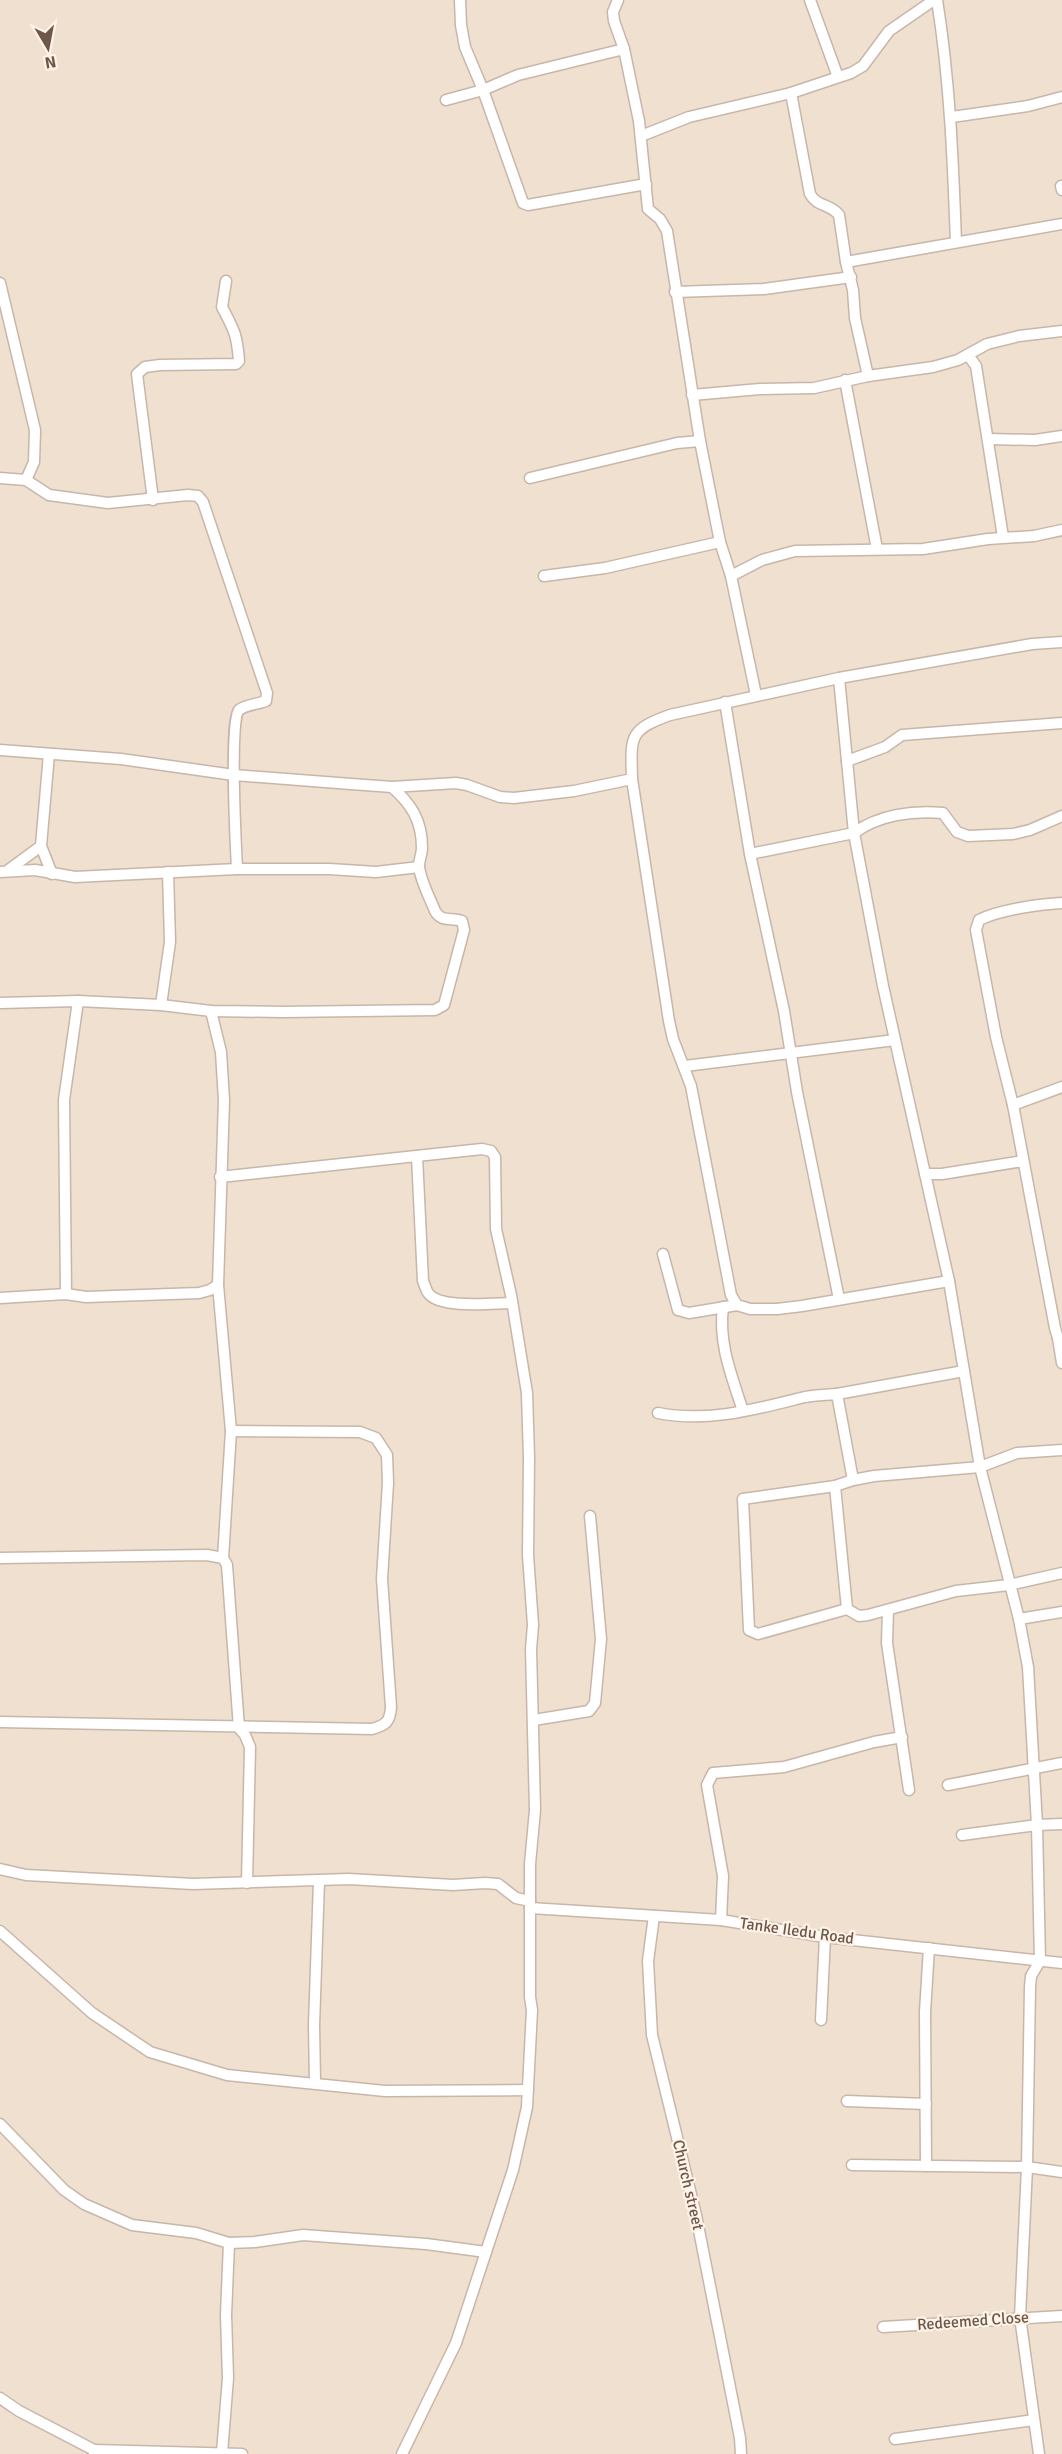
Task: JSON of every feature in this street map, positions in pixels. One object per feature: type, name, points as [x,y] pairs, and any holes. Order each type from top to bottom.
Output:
[{"type":"street","points":[[460,0],[465,47],[483,90],[523,203],[528,205],[646,184]]},
{"type":"street","points":[[618,0],[614,21],[624,49],[641,136],[648,209],[660,219],[667,231],[700,441],[720,542],[731,576],[756,695]]},
{"type":"street","points":[[810,0],[838,77]]},
{"type":"street","points":[[641,136],[689,117],[791,93],[851,73],[863,66],[889,32],[936,0],[946,59],[952,117],[956,242]]},
{"type":"street","points":[[446,100],[483,90],[518,75],[624,49]]},
{"type":"street","points":[[791,93],[810,194],[820,205],[836,211],[839,215],[846,262],[851,278],[855,318],[868,376]]},
{"type":"street","points":[[952,117],[1028,106],[1062,97]]},
{"type":"street","points":[[846,262],[1062,224]]},
{"type":"street","points":[[675,292],[765,290],[851,278]]},
{"type":"street","points":[[153,500],[137,374],[145,367],[160,365],[236,364],[238,361],[237,339],[234,327],[222,307],[226,281]]},
{"type":"street","points":[[0,283],[35,430],[34,462],[26,480]]},
{"type":"street","points":[[692,395],[760,389],[806,390],[845,380],[933,367],[968,355],[999,340],[1062,331]]},
{"type":"street","points":[[968,355],[976,366],[1003,537]]},
{"type":"street","points":[[845,380],[877,549]]},
{"type":"street","points":[[989,439],[1035,440],[1062,436]]},
{"type":"street","points":[[530,478],[677,443],[700,441]]},
{"type":"street","points":[[0,478],[26,480],[49,495],[108,503],[188,495],[198,496],[203,502],[267,693],[266,701],[242,708],[235,717],[237,869]]},
{"type":"street","points":[[731,576],[762,560],[795,551],[923,549],[1003,537],[1034,536],[1062,530]]},
{"type":"street","points":[[544,576],[605,568],[720,542]]},
{"type":"street","points":[[737,1305],[731,1295],[717,1230],[709,1172],[691,1086],[673,1039],[669,1021],[632,779],[631,752],[636,732],[648,723],[670,715],[756,695],[1032,644],[1062,642]]},
{"type":"street","points":[[839,678],[854,833],[895,1040],[950,1281],[980,1467],[1028,1667],[1037,1825],[1040,1961],[1031,1976],[1030,1987],[1027,2167],[1020,2317],[1039,2454]]},
{"type":"street","points":[[725,702],[750,854],[839,1299]]},
{"type":"street","points":[[847,761],[885,747],[902,735],[1062,723]]},
{"type":"street","points":[[0,750],[145,762],[234,775],[392,787],[456,783],[468,785],[500,798],[574,791],[632,779]]},
{"type":"street","points":[[49,754],[41,846],[52,874]]},
{"type":"street","points":[[0,1003],[78,1001],[161,1005],[212,1011],[435,1010],[444,1005],[464,930],[462,921],[444,920],[439,917],[419,867],[422,850],[421,832],[408,802],[392,787]]},
{"type":"street","points":[[750,854],[854,833],[866,824],[883,818],[913,813],[943,813],[957,832],[968,836],[1013,834],[1030,830],[1062,816]]},
{"type":"street","points":[[3,872],[41,846]]},
{"type":"street","points":[[3,872],[35,870],[75,877],[237,869],[329,869],[376,872],[419,867]]},
{"type":"street","points":[[161,1005],[170,942],[168,872]]},
{"type":"street","points":[[1062,903],[1040,904],[987,916],[979,920],[976,930],[996,1037],[1013,1105],[1060,1338],[1062,1363]]},
{"type":"street","points":[[66,1294],[64,1100],[78,1001]]},
{"type":"street","points":[[212,1011],[221,1052],[224,1100],[218,1285],[231,1431],[223,1558],[227,1565],[239,1728],[245,1734],[250,1747],[247,1882]]},
{"type":"street","points":[[684,1066],[895,1040]]},
{"type":"street","points":[[1013,1105],[1062,1088]]},
{"type":"street","points":[[220,1177],[482,1149],[491,1151],[495,1157],[496,1229],[512,1303],[527,1393],[528,1555],[533,1625],[531,1649],[535,1809],[530,1864],[530,1997],[532,2010],[527,2107],[513,2170],[456,2343],[402,2454]]},
{"type":"street","points":[[417,1156],[423,1281],[429,1295],[439,1301],[460,1304],[512,1303]]},
{"type":"street","points":[[925,1174],[942,1174],[1023,1161]]},
{"type":"street","points":[[663,1254],[678,1310],[689,1313],[737,1305],[750,1309],[802,1306],[950,1281]]},
{"type":"street","points":[[0,1298],[66,1294],[86,1297],[199,1293],[218,1285]]},
{"type":"street","points":[[723,1307],[721,1325],[723,1346],[743,1411]]},
{"type":"street","points":[[658,1413],[681,1418],[705,1418],[768,1407],[807,1397],[837,1394],[964,1371]]},
{"type":"street","points":[[837,1394],[853,1480]]},
{"type":"street","points":[[0,1722],[239,1728],[372,1729],[386,1725],[391,1718],[382,1579],[387,1455],[376,1438],[360,1432],[231,1431]]},
{"type":"street","points":[[1062,1450],[1017,1453],[980,1467],[874,1476],[835,1486],[743,1500],[749,1630],[758,1634],[847,1609],[859,1616],[956,1591],[1009,1585],[1062,1573]]},
{"type":"street","points":[[835,1486],[847,1609]]},
{"type":"street","points":[[534,1720],[589,1712],[595,1703],[601,1639],[590,1516]]},
{"type":"street","points":[[0,1558],[217,1555],[223,1558]]},
{"type":"street","points":[[888,1610],[887,1643],[909,1790]]},
{"type":"street","points":[[1018,1619],[1062,1612]]},
{"type":"street","points":[[721,1920],[723,1876],[707,1785],[713,1773],[784,1767],[874,1742],[902,1737]]},
{"type":"street","points":[[948,1785],[1062,1763]]},
{"type":"street","points":[[962,1835],[1062,1824]]},
{"type":"street","points":[[0,1869],[26,1875],[193,1884],[349,1879],[453,1885],[492,1884],[504,1887],[516,1898],[530,1905]]},
{"type":"street","points":[[315,2083],[314,2025],[318,1881]]},
{"type":"street","name":"Tanke Iledu Road","points":[[530,1905],[721,1920],[825,1937],[1062,1963]]},
{"type":"street","name":"Church street","points":[[654,1916],[648,1961],[652,2035],[696,2215],[740,2438],[741,2454]]},
{"type":"street","points":[[0,1931],[92,2013],[150,2052],[227,2075],[385,2091],[528,2090]]},
{"type":"street","points":[[821,2020],[825,1937]]},
{"type":"street","points":[[926,2166],[925,2012],[929,1948]]},
{"type":"street","points":[[848,2101],[926,2104]]},
{"type":"street","points":[[0,2124],[64,2190],[84,2205],[132,2225],[196,2233],[229,2243],[255,2242],[303,2235],[426,2244],[486,2252]]},
{"type":"street","points":[[852,2165],[1027,2167],[1062,2172]]},
{"type":"street","points":[[222,2453],[228,2378],[226,2315],[229,2243]]},
{"type":"street","name":"Redeemed Close","points":[[883,2327],[1062,2316]]},
{"type":"street","points":[[0,2398],[19,2411],[94,2452],[242,2454]]},
{"type":"street","points":[[895,2439],[1034,2420]]},
{"type":"shaded area","points":[[0,0],[1062,0],[1062,2454],[0,2454]]}]
